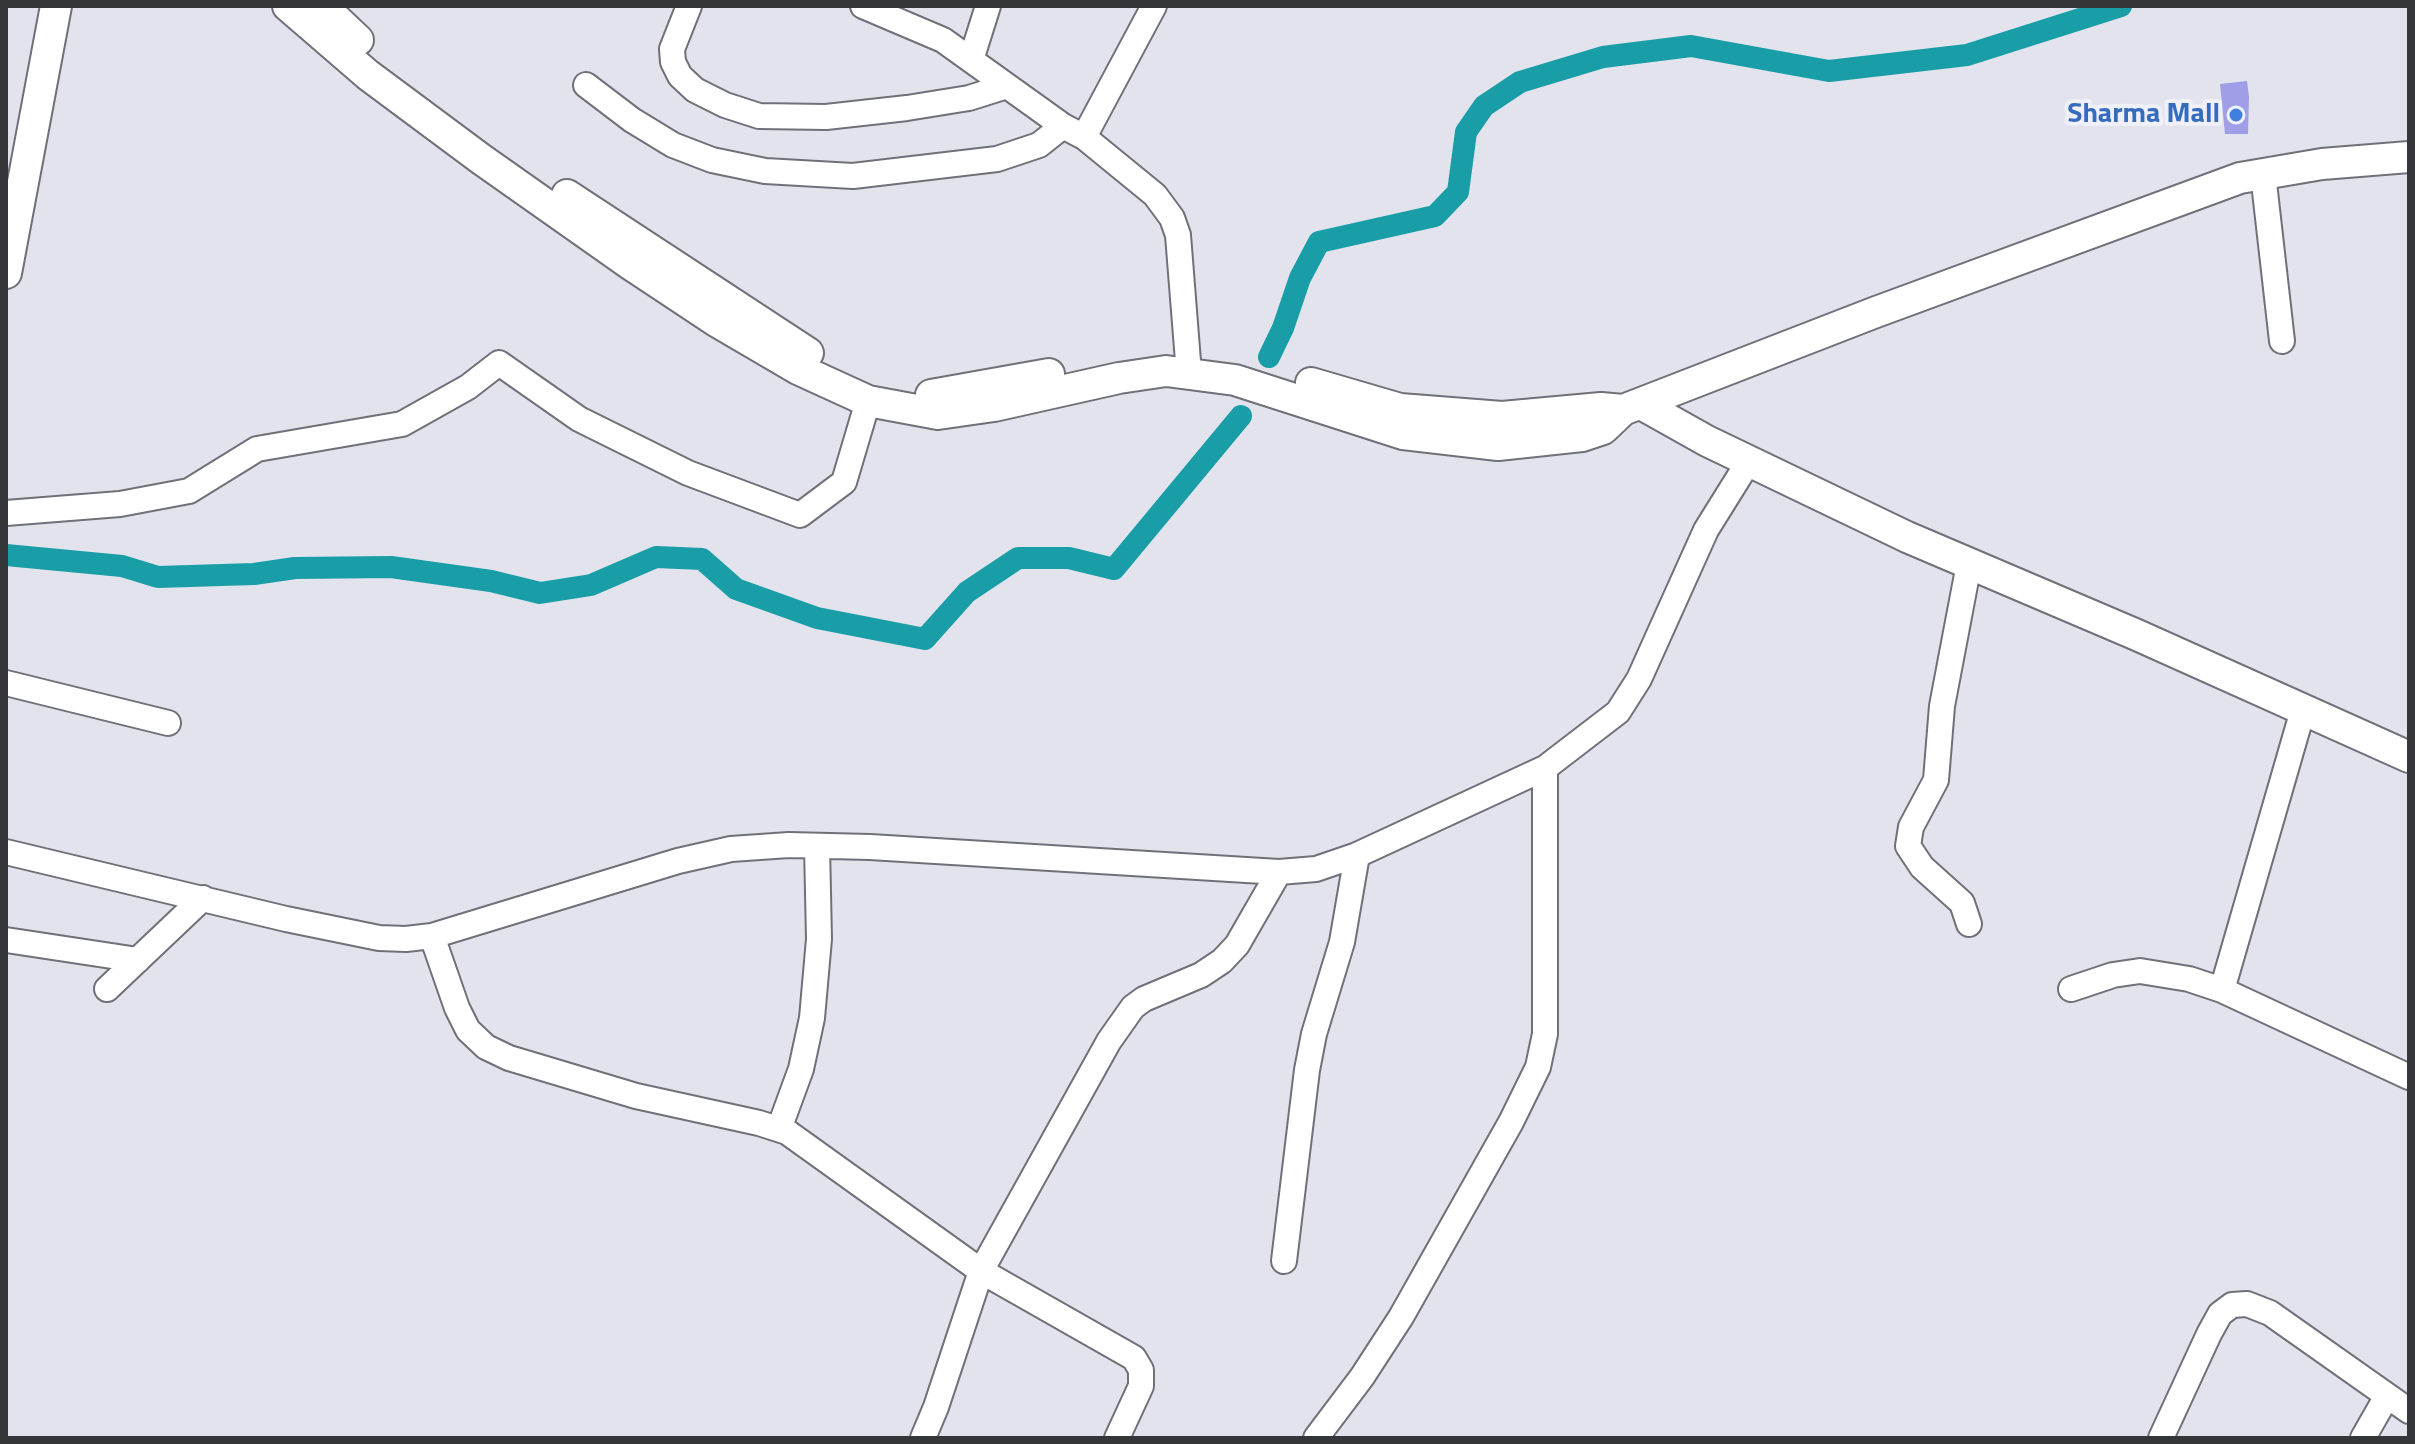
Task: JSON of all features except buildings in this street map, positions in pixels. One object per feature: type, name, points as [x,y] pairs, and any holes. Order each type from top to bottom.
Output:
[{"type":"street","points":[[6,273],[56,6]]},
{"type":"street","points":[[288,6],[368,75],[630,264],[716,321],[798,369],[868,401],[938,414],[961,412],[1188,364]]},
{"type":"street","points":[[322,6],[380,58],[546,182],[823,362],[866,383],[900,392],[938,395],[1143,355],[1188,364],[1242,363],[1400,409],[1502,417],[1632,407],[1905,301],[2240,178],[2322,164],[2409,157]]},
{"type":"street","points":[[689,6],[672,49],[673,62],[680,76],[695,90],[725,105],[759,116],[826,117],[907,108],[969,98],[1007,86]]},
{"type":"street","points":[[863,6],[896,12],[943,40],[1074,132],[1155,195],[1172,218],[1178,235],[1188,364]]},
{"type":"street","points":[[971,60],[988,6]]},
{"type":"street","points":[[586,85],[632,120],[673,145],[712,160],[765,171],[853,176],[997,159],[1074,132],[1154,6]]},
{"type":"street","points":[[2263,174],[2282,341]]},
{"type":"street","points":[[6,513],[120,504],[189,491],[257,449],[402,424],[468,387],[499,363],[579,419],[688,473],[800,515],[844,482],[868,401]]},
{"type":"street","points":[[1632,407],[1969,564],[2409,757]]},
{"type":"street","points":[[6,852],[379,938],[406,939],[432,936],[678,861],[731,849],[817,846],[1279,872],[1316,869],[1357,855],[1545,768],[1618,712],[1639,679],[1706,530],[1749,461]]},
{"type":"street","points":[[1969,564],[1942,706],[1938,772],[1911,827],[1908,846],[1922,867],[1962,903],[1969,924]]},
{"type":"street","points":[[6,683],[168,723]]},
{"type":"street","points":[[2222,990],[2303,710]]},
{"type":"street","points":[[1316,1438],[1362,1377],[1401,1317],[1511,1122],[1538,1067],[1545,1034],[1545,768]]},
{"type":"street","points":[[779,1129],[801,1069],[812,1018],[819,939],[817,846]]},
{"type":"street","points":[[1284,1261],[1307,1070],[1314,1034],[1342,942],[1357,855]]},
{"type":"street","points":[[923,1438],[981,1271],[1124,1018],[1144,999],[1201,975],[1222,961],[1237,945],[1279,872]]},
{"type":"street","points":[[107,989],[203,898]]},
{"type":"street","points":[[432,936],[457,1008],[468,1030],[486,1047],[509,1058],[636,1096],[779,1129],[813,1149],[981,1271],[1134,1358],[1141,1370],[1141,1386],[1117,1438]]},
{"type":"street","points":[[6,940],[138,960]]},
{"type":"street","points":[[2071,989],[2113,975],[2140,971],[2189,979],[2222,990],[2409,1077]]},
{"type":"street","points":[[2161,1438],[2209,1334],[2220,1314],[2232,1305],[2247,1304],[2270,1313],[2409,1411]]},
{"type":"street","points":[[2363,1438],[2387,1396]]},
{"type":"waterway","points":[[1269,357],[1283,328],[1300,278],[1319,242],[1435,216],[1458,192],[1466,132],[1484,106],[1520,82],[1603,57],[1691,46],[1829,71],[1967,55],[2121,6]]},
{"type":"waterway","points":[[6,555],[122,566],[158,577],[254,574],[295,568],[391,567],[491,581],[540,593],[591,585],[656,557],[702,559],[736,589],[817,618],[925,639],[967,592],[1018,558],[1069,558],[1114,569],[1241,416]]},
{"type":"place","name":"Sharma Mall","points":[[2236,115]]}]
